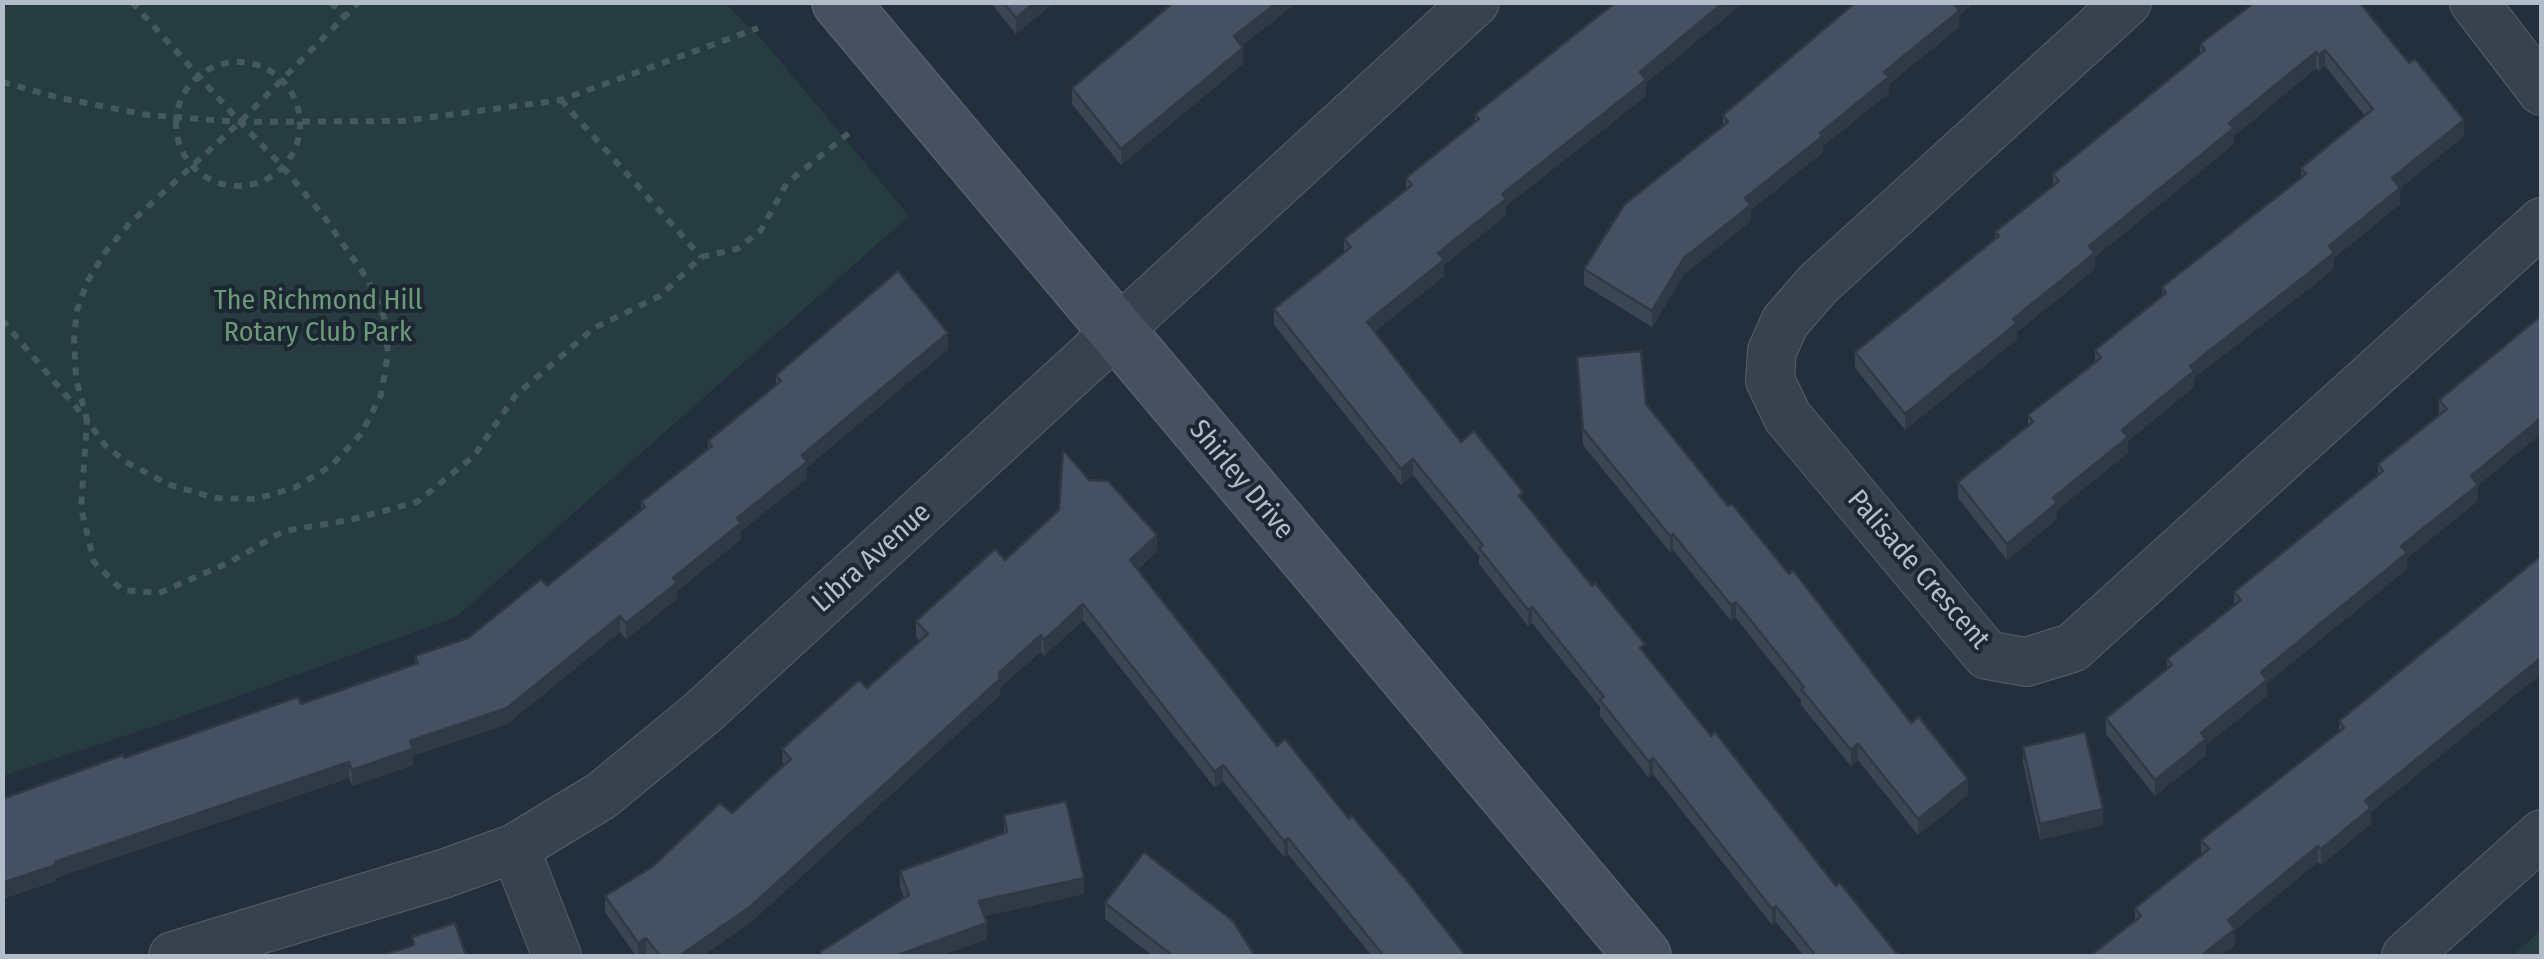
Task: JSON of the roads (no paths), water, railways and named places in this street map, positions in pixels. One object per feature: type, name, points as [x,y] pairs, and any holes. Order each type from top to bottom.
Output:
[{"type":"street","name":"Shirley Drive","points":[[840,2],[1643,956]]},
{"type":"street","name":"Libra Avenue","points":[[173,956],[516,848],[601,796],[702,713],[1474,2]]},
{"type":"street","name":"Palisade Crescent","points":[[2126,2],[1818,284],[1786,322],[1772,351],[1770,380],[1787,416],[1987,655],[2026,662],[2072,648],[2542,222]]},
{"type":"street","points":[[2474,2],[2542,91]]},
{"type":"street","points":[[2406,956],[2542,834]]},
{"type":"street","points":[[516,848],[556,956]]},
{"type":"park label","name":"The Richmond Hill Rotary Club Park","points":[[318,317]]}]
